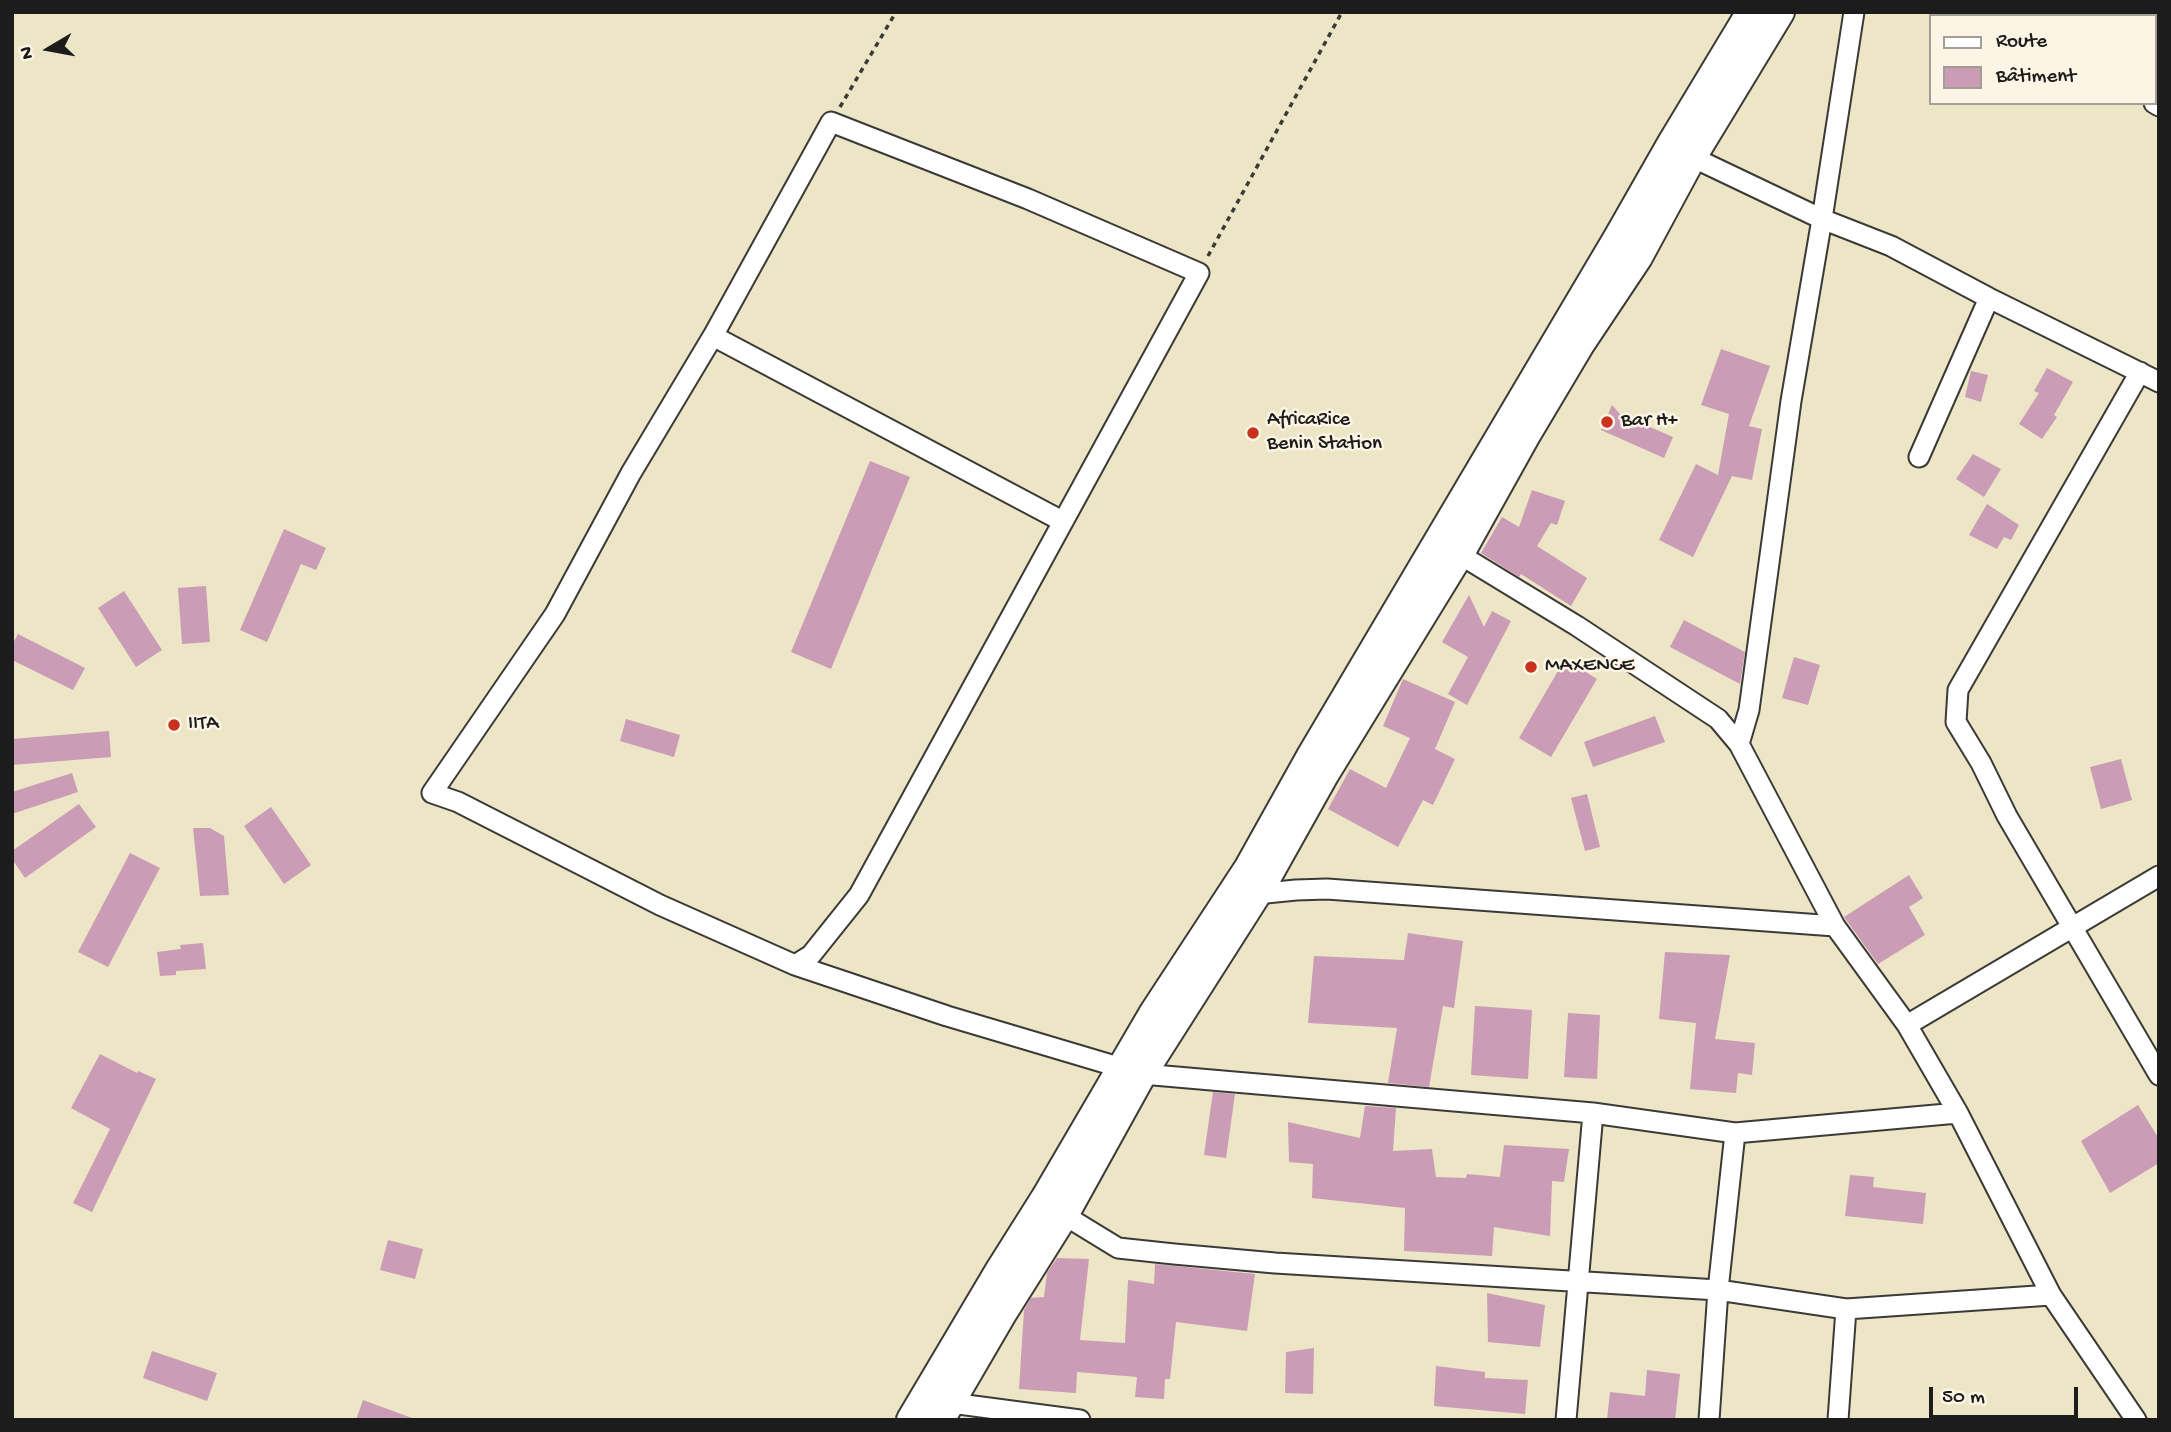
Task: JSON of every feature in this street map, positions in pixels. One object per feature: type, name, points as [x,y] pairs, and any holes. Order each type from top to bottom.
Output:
[{"type":"main road","points":[[911,1420],[940,1405],[1003,1312],[1055,1206],[1131,1072],[1247,889],[1324,775],[1448,548],[1638,257],[1682,150],[1751,12]]},
{"type":"main road","points":[[1682,150],[1780,12]]},
{"type":"street","points":[[1739,744],[1749,709],[1791,401],[1854,12]]},
{"type":"street","points":[[795,965],[811,955],[859,895],[1199,273],[1028,199],[831,122],[713,336],[631,473],[555,614],[432,793],[458,802],[660,905],[795,965],[959,1020],[1131,1072],[1593,1113],[1735,1133],[1958,1113]]},
{"type":"street","points":[[1682,150],[1822,219],[1891,246],[1989,299],[2159,382]]},
{"type":"street","points":[[1919,457],[1989,299]]},
{"type":"street","points":[[713,336],[1062,521]]},
{"type":"street","points":[[2140,372],[1958,690],[1956,722],[1981,763],[2007,817],[2159,1075]]},
{"type":"street","points":[[1448,548],[1577,626],[1717,719],[1739,744],[1835,926],[1907,1024],[1958,1113],[2051,1295],[2136,1420]]},
{"type":"street","points":[[1907,1024],[2159,876]]},
{"type":"street","points":[[1247,889],[1327,889],[1835,926]]},
{"type":"street","points":[[1566,1420],[1593,1113]]},
{"type":"street","points":[[1709,1420],[1718,1290],[1735,1133]]},
{"type":"street","points":[[1055,1206],[1118,1248],[1275,1263],[1718,1290],[1846,1308],[2051,1295]]},
{"type":"street","points":[[1838,1420],[1846,1308]]},
{"type":"street","points":[[940,1405],[1080,1420]]},
{"type":"path","points":[[831,122],[896,12]]},
{"type":"path","points":[[1199,273],[1342,12]]},
{"type":"building","points":[[1721,349],[1770,366],[1749,426],[1762,429],[1752,480],[1732,476],[1693,557],[1659,540],[1696,464],[1718,475],[1729,414],[1701,405]]},
{"type":"building","points":[[2047,368],[2073,382],[2054,415],[2057,417],[2042,439],[2019,424],[2039,393],[2034,391]]},
{"type":"building","points":[[1971,371],[1988,375],[1981,402],[1965,397]]},
{"type":"building","points":[[1612,405],[1620,414],[1673,437],[1664,458],[1601,430]]},
{"type":"building","points":[[1973,454],[2001,469],[1984,497],[1956,479]]},
{"type":"building","points":[[870,461],[910,477],[831,669],[791,652]]},
{"type":"building","points":[[1532,490],[1565,501],[1557,525],[1551,523],[1537,546],[1587,578],[1571,606],[1521,574],[1519,577],[1481,553],[1502,517],[1519,527]]},
{"type":"building","points":[[1987,504],[2019,525],[2011,540],[2004,537],[1997,549],[1969,535]]},
{"type":"building","points":[[284,529],[326,548],[316,570],[301,564],[267,642],[240,630]]},
{"type":"building","points":[[206,586],[210,642],[182,644],[178,588]]},
{"type":"building","points":[[124,591],[162,650],[136,667],[98,608]]},
{"type":"building","points":[[1469,595],[1484,627],[1492,611],[1511,621],[1467,705],[1448,694],[1468,657],[1442,642]]},
{"type":"building","points":[[1684,620],[1745,652],[1740,684],[1670,647]]},
{"type":"building","points":[[18,634],[85,668],[73,690],[12,660],[12,645]]},
{"type":"building","points":[[1794,657],[1820,665],[1808,705],[1782,698]]},
{"type":"building","points":[[1565,659],[1597,679],[1551,757],[1519,738]]},
{"type":"building","points":[[1403,679],[1455,702],[1435,749],[1455,759],[1433,805],[1423,800],[1398,847],[1328,809],[1350,769],[1386,788],[1410,738],[1383,726]]},
{"type":"building","points":[[1655,716],[1665,742],[1593,767],[1584,742]]},
{"type":"building","points":[[626,719],[680,735],[674,757],[620,741]]},
{"type":"building","points":[[109,731],[111,757],[12,765],[12,739]]},
{"type":"building","points":[[2121,759],[2132,800],[2101,809],[2090,767]]},
{"type":"building","points":[[72,773],[78,792],[12,814],[12,792]]},
{"type":"building","points":[[1587,794],[1600,847],[1585,851],[1571,798]]},
{"type":"building","points":[[79,804],[96,827],[25,878],[12,859],[12,851]]},
{"type":"building","points":[[271,807],[311,865],[284,884],[244,826]]},
{"type":"building","points":[[193,828],[210,828],[224,836],[229,895],[200,896]]},
{"type":"building","points":[[130,853],[160,868],[108,967],[78,952]]},
{"type":"building","points":[[1909,875],[1923,898],[1909,907],[1925,935],[1878,964],[1844,917]]},
{"type":"building","points":[[1408,933],[1463,941],[1454,1008],[1443,1006],[1429,1087],[1388,1083],[1397,1028],[1308,1023],[1314,956],[1404,960]]},
{"type":"building","points":[[203,943],[206,969],[176,971],[176,975],[160,976],[157,952],[181,949],[180,945]]},
{"type":"building","points":[[1665,952],[1730,955],[1715,1039],[1755,1043],[1752,1075],[1738,1073],[1736,1093],[1690,1089],[1696,1023],[1659,1019]]},
{"type":"building","points":[[1475,1006],[1532,1010],[1528,1079],[1471,1075]]},
{"type":"building","points":[[1568,1013],[1600,1015],[1597,1079],[1564,1077]]},
{"type":"building","points":[[100,1054],[137,1073],[138,1071],[156,1079],[92,1212],[73,1203],[110,1129],[71,1108]]},
{"type":"building","points":[[1213,1092],[1235,1094],[1226,1158],[1204,1155]]},
{"type":"building","points":[[2138,1105],[2159,1139],[2159,1163],[2110,1193],[2081,1141]]},
{"type":"building","points":[[1365,1106],[1396,1108],[1393,1151],[1432,1149],[1436,1177],[1466,1178],[1467,1174],[1500,1177],[1504,1145],[1569,1149],[1564,1182],[1552,1181],[1550,1236],[1494,1227],[1492,1256],[1404,1251],[1405,1208],[1312,1198],[1313,1164],[1289,1162],[1288,1122],[1360,1138]]},
{"type":"building","points":[[1850,1175],[1874,1177],[1873,1187],[1926,1193],[1923,1224],[1845,1216]]},
{"type":"building","points":[[388,1240],[423,1249],[415,1279],[380,1270]]},
{"type":"building","points":[[1057,1258],[1089,1259],[1080,1340],[1125,1343],[1128,1280],[1154,1284],[1155,1264],[1255,1274],[1247,1331],[1176,1322],[1170,1379],[1165,1379],[1164,1399],[1135,1397],[1137,1377],[1077,1372],[1076,1393],[1019,1389],[1024,1310],[1031,1298],[1044,1297],[1047,1273]]},
{"type":"building","points":[[1487,1293],[1545,1305],[1540,1347],[1488,1342]]},
{"type":"building","points":[[1314,1348],[1313,1394],[1285,1393],[1286,1352]]},
{"type":"building","points":[[152,1351],[217,1373],[207,1401],[143,1378]]},
{"type":"building","points":[[1436,1366],[1485,1372],[1485,1378],[1528,1380],[1525,1414],[1434,1406]]},
{"type":"building","points":[[1647,1370],[1680,1374],[1675,1420],[1607,1420],[1610,1392],[1645,1396]]},
{"type":"building","points":[[363,1400],[412,1418],[412,1420],[356,1420]]},
{"type":"place","name":"Bar H+","points":[[1607,422]]},
{"type":"place","name":"AfricaRice Benin Station","points":[[1253,433]]},
{"type":"place","name":"MAXENCE","points":[[1531,667]]},
{"type":"place","name":"IITA","points":[[174,725]]}]
